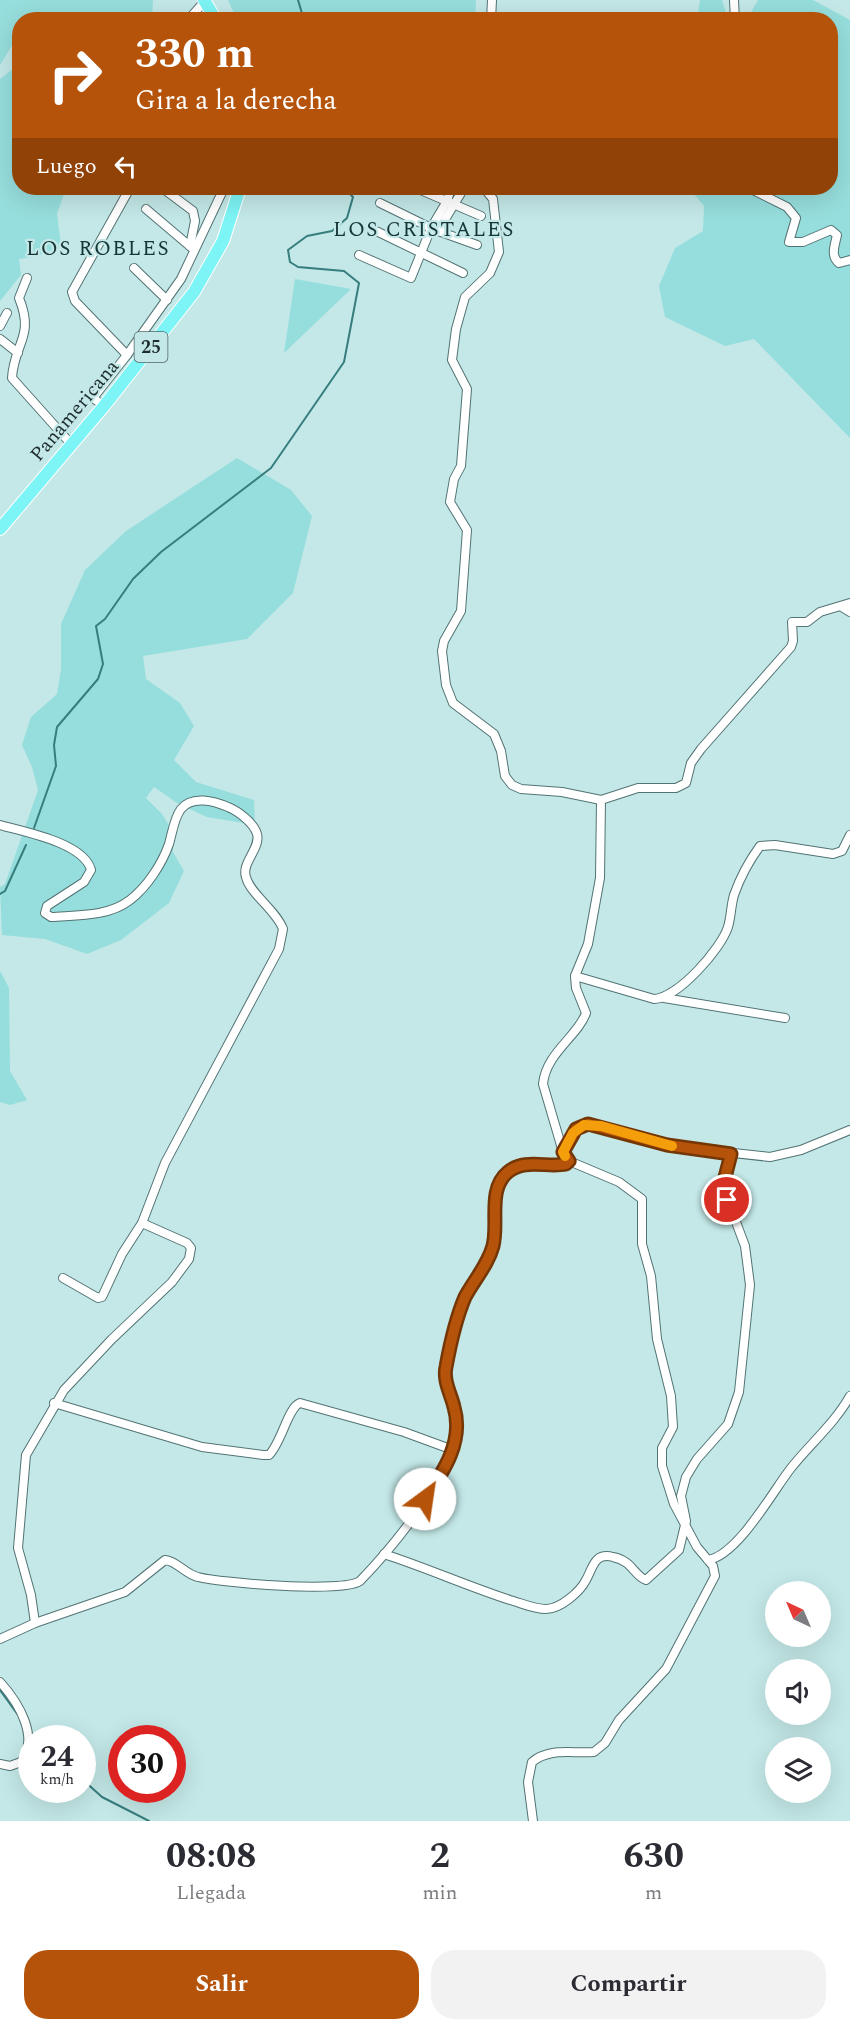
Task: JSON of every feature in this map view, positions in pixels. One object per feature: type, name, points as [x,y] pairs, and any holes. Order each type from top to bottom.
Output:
[{"type":"main road","name":"Panamericana","points":[[0,529],[104,406],[194,292],[223,241],[238,195]]},
{"type":"street","points":[[195,12],[205,0]]},
{"type":"street","points":[[126,195],[72,292],[75,301],[127,355]]},
{"type":"street","points":[[172,195],[193,211],[195,227],[193,248]]},
{"type":"street","points":[[104,406],[93,398],[181,279],[193,248],[220,195]]},
{"type":"street","points":[[432,195],[481,216]]},
{"type":"street","points":[[451,195],[451,203],[438,231],[477,245]]},
{"type":"street","points":[[359,255],[411,278],[431,228],[458,195]]},
{"type":"street","points":[[490,195],[493,199],[499,252],[490,273],[465,297],[453,350],[452,360],[467,389],[461,466],[454,479],[450,502],[467,530],[461,611],[444,641],[442,651],[446,685],[453,702],[494,734],[501,751],[505,776],[512,785],[521,789],[562,792],[601,800],[638,788],[676,788],[686,783],[691,763],[701,749],[790,647],[793,641],[792,622],[807,622],[825,610],[842,607],[850,601]]},
{"type":"street","points":[[762,195],[791,211],[796,218],[789,242],[803,242],[831,230],[837,236],[833,255],[835,260],[839,263],[850,260]]},
{"type":"street","points":[[380,203],[431,228]]},
{"type":"street","points":[[146,209],[193,248]]},
{"type":"street","points":[[372,229],[463,273]]},
{"type":"street","points":[[134,268],[167,300]]},
{"type":"street","points":[[27,278],[19,294],[27,319],[12,374],[14,383],[71,444]]},
{"type":"street","points":[[0,326],[7,313]]},
{"type":"street","points":[[0,339],[18,352]]},
{"type":"street","points":[[842,607],[850,612]]},
{"type":"street","points":[[0,825],[42,837],[80,853],[88,862],[91,870],[84,882],[47,906],[45,913],[51,917],[105,912],[131,899],[152,875],[167,848],[181,809],[193,801],[202,800],[228,807],[247,820],[257,832],[258,838],[245,873],[246,880],[281,924],[281,944],[165,1163],[142,1223],[122,1254],[101,1298],[63,1278]]},
{"type":"street","points":[[534,1821],[529,1788],[530,1765],[546,1755],[573,1750],[594,1752],[605,1743],[619,1720],[671,1663],[714,1581],[715,1571],[697,1547],[686,1521],[671,1497],[660,1457],[673,1427],[670,1387],[657,1339],[651,1276],[642,1244],[643,1202],[638,1194],[619,1182],[569,1161],[563,1152],[543,1084],[546,1073],[560,1048],[584,1019],[586,1013],[576,988],[575,976],[588,944],[600,878],[601,800]]},
{"type":"street","points":[[664,998],[688,979],[724,936],[734,895],[749,862],[760,846],[775,845],[833,854],[842,851],[850,835]]},
{"type":"street","points":[[575,976],[654,999],[664,998],[785,1018]]},
{"type":"street","points":[[563,1152],[576,1129],[588,1124],[667,1145],[731,1154],[781,1156],[850,1130]]},
{"type":"street","points":[[384,1554],[473,1588],[548,1609],[560,1604],[582,1587],[594,1562],[601,1556],[612,1556],[624,1560],[632,1565],[642,1579],[651,1577],[679,1550],[686,1521],[681,1496],[686,1477],[697,1459],[728,1424],[741,1374],[750,1285],[745,1246],[724,1193],[725,1175],[731,1154]]},
{"type":"street","points":[[0,1639],[35,1623],[125,1592],[165,1560],[171,1561],[189,1574],[208,1579],[345,1587],[360,1581],[384,1554],[432,1488],[453,1450],[458,1433],[457,1421],[446,1382],[446,1368],[465,1298],[493,1247],[495,1209],[501,1181],[507,1173],[518,1167],[534,1164],[562,1164],[569,1161]]},
{"type":"street","points":[[35,1623],[31,1595],[18,1548],[24,1463],[30,1445],[54,1403],[100,1350],[172,1282],[189,1259],[191,1248],[187,1243],[142,1223]]},
{"type":"street","points":[[708,1560],[724,1552],[744,1532],[790,1469],[836,1417],[850,1396]]},
{"type":"street","points":[[54,1403],[202,1447],[262,1455],[269,1455],[280,1441],[291,1412],[296,1404],[300,1403],[404,1432],[453,1450]]},
{"type":"street","points":[[0,1682],[16,1703],[26,1725],[28,1737],[27,1751],[21,1762],[10,1766],[0,1764]]},
{"type":"shaded area","points":[[0,0],[153,0],[152,12],[12,12],[12,45],[0,65]]},
{"type":"shaded area","points":[[228,0],[476,0],[475,12],[233,12]]},
{"type":"shaded area","points":[[700,0],[722,0],[726,12],[698,12]]},
{"type":"shaded area","points":[[758,0],[813,0],[835,12],[751,12]]},
{"type":"shaded area","points":[[838,14],[850,20],[850,438],[754,339],[725,346],[665,317],[659,286],[675,248],[703,231],[704,206],[695,195],[838,195]]},
{"type":"shaded area","points":[[12,70],[12,195],[64,195],[57,214],[61,246],[37,256],[19,259],[21,275],[0,301],[0,79]]},
{"type":"shaded area","points":[[295,279],[351,289],[284,353]]},
{"type":"shaded area","points":[[237,458],[291,490],[312,516],[293,593],[247,639],[143,656],[146,679],[180,703],[194,726],[174,760],[196,782],[254,800],[255,825],[207,817],[177,803],[154,787],[146,798],[162,814],[173,832],[173,852],[184,871],[169,903],[121,940],[87,954],[45,939],[2,935],[0,887],[5,884],[38,790],[32,767],[22,745],[31,717],[57,694],[61,669],[61,624],[85,570],[126,531]]},
{"type":"shaded area","points":[[0,971],[9,988],[10,1071],[27,1100],[10,1105],[0,1102]]},
{"type":"waterway","points":[[298,0],[302,12]]},
{"type":"waterway","points":[[34,828],[56,766],[54,745],[57,727],[98,679],[103,664],[96,626],[105,619],[133,579],[161,552],[271,468],[344,362],[359,283],[344,271],[298,267],[290,262],[288,250],[307,236],[332,231],[347,218],[353,197],[351,195]]},
{"type":"waterway","points":[[0,894],[5,891],[26,845]]},
{"type":"waterway","points":[[0,1690],[18,1715]]},
{"type":"waterway","points":[[96,1792],[102,1797],[149,1821]]},
{"type":"slow traffic","points":[[565,1156],[563,1152],[573,1133],[584,1125],[618,1130],[672,1146]]},
{"type":"district","name":"LOS CRISTALES","points":[[424,229]]},
{"type":"district","name":"LOS ROBLES","points":[[98,248]]},
{"type":"route","points":[[425,1499],[450,1457],[457,1438],[457,1421],[446,1382],[446,1368],[465,1298],[493,1247],[496,1202],[501,1181],[507,1173],[524,1165],[566,1164],[569,1161],[563,1152],[573,1133],[580,1126],[593,1125],[667,1145],[731,1154],[723,1185],[727,1200]]}]
